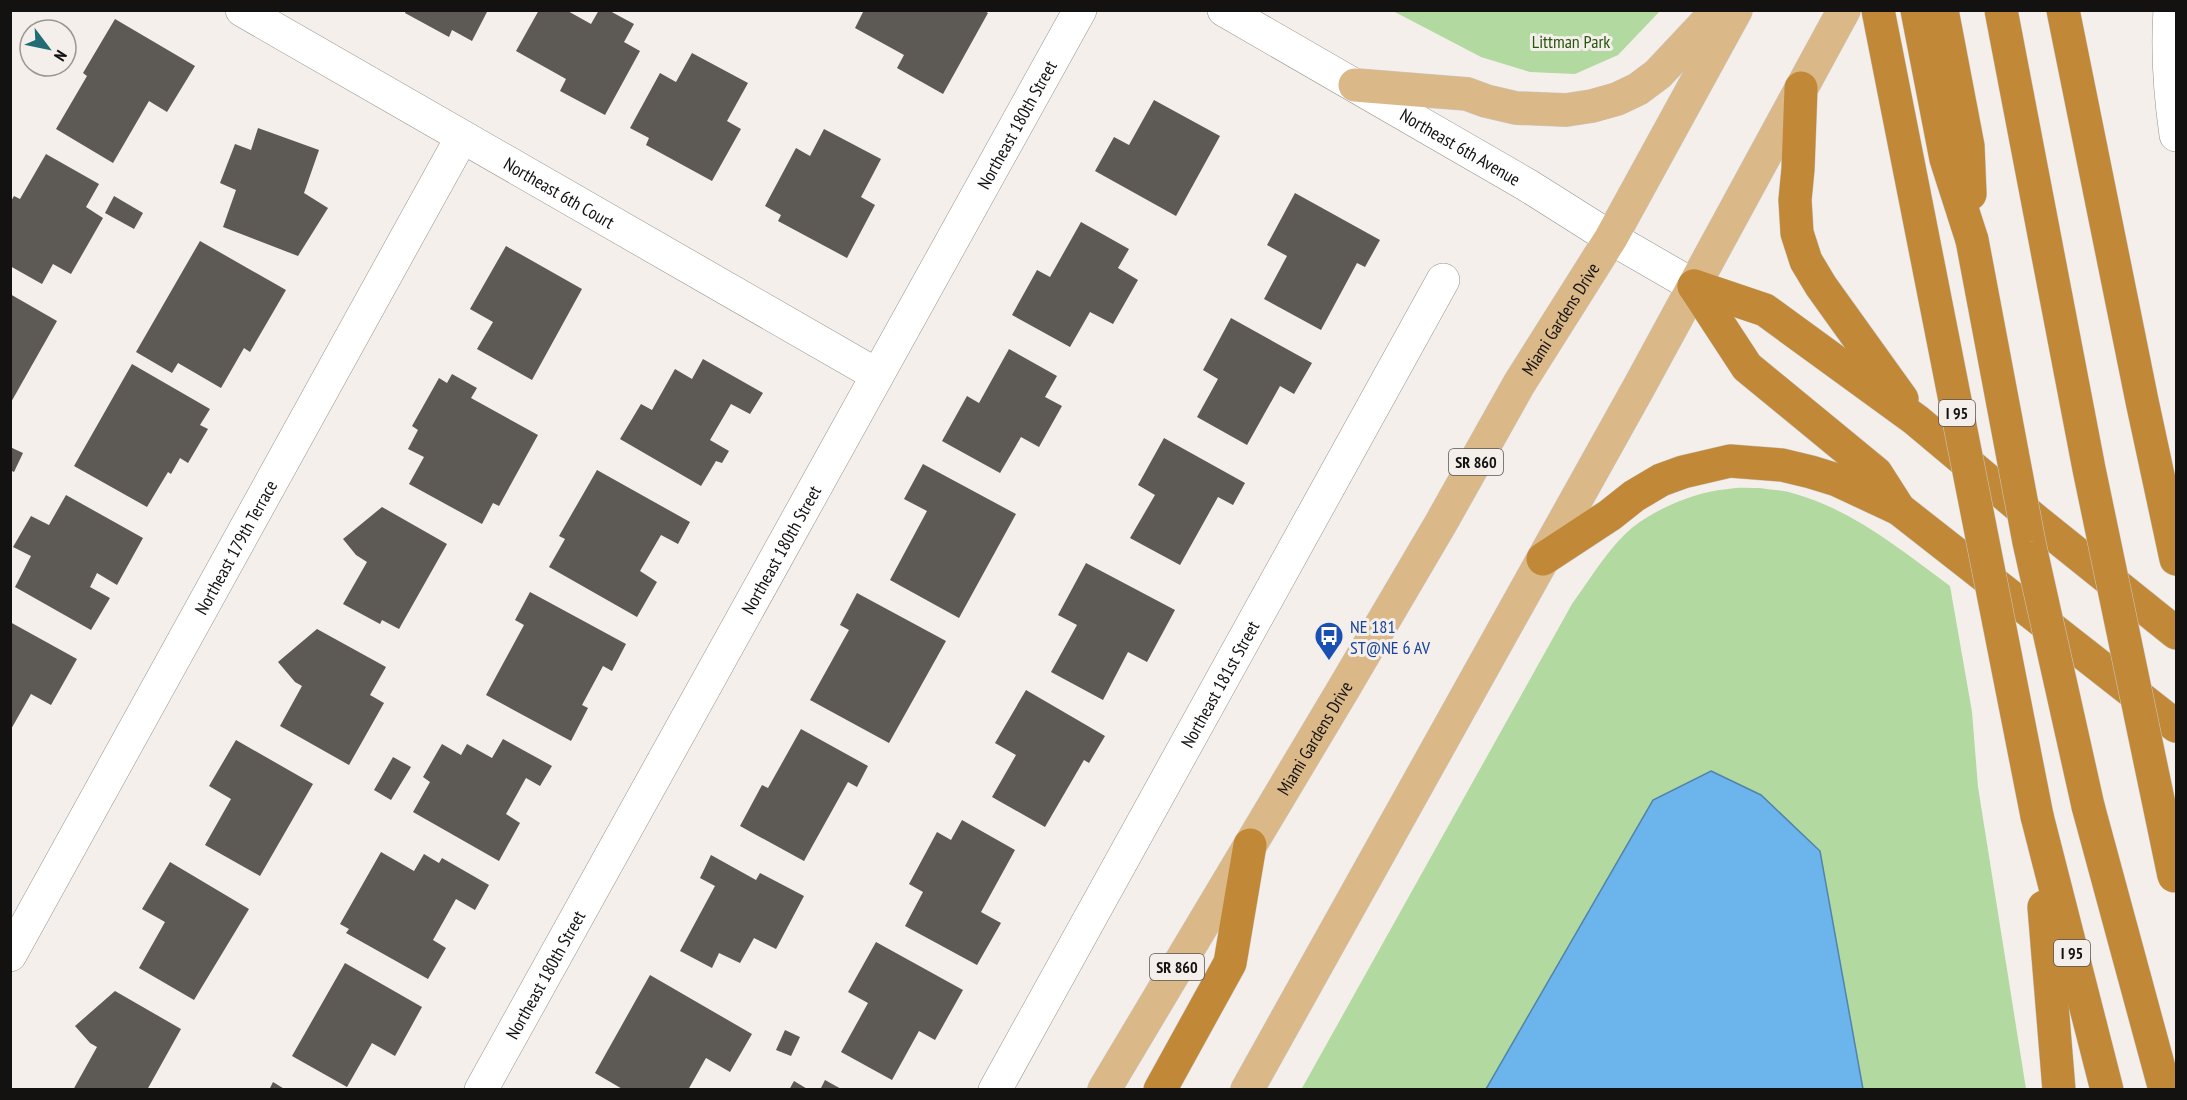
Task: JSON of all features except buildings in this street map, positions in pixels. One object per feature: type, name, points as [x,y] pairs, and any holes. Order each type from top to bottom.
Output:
[{"type":"highway","name":"I 95","points":[[1878,10],[2037,816],[2107,1089]]},
{"type":"highway","points":[[1917,10],[1946,159],[1972,240],[2029,542],[2088,806],[2165,1089]]},
{"type":"highway","points":[[1942,10],[1968,146],[1972,240]]},
{"type":"highway","points":[[2001,10],[2089,470],[2175,881]]},
{"type":"highway","points":[[2063,10],[2176,559]]},
{"type":"highway","points":[[1802,88],[1795,200],[1797,233],[1806,261],[1821,286],[1916,420]]},
{"type":"highway","points":[[1694,286],[1766,310],[1916,420],[2034,519],[2176,633]]},
{"type":"highway","points":[[1694,286],[1747,368],[1876,473],[1899,509]]},
{"type":"highway","points":[[1543,559],[1661,480],[1694,469],[1730,461],[1782,465],[1811,472],[1837,480],[1899,509],[2176,726]]},
{"type":"highway","points":[[2037,816],[2059,1089]]},
{"type":"highway","points":[[1160,1089],[1230,963],[1250,845]]},
{"type":"main road","points":[[1354,85],[1467,94],[1516,108],[1566,110],[1592,106],[1617,99],[1638,89],[1666,66],[1718,10]]},
{"type":"main road","name":"Miami Gardens Drive","points":[[1104,1089],[1423,554],[1519,384],[1611,238],[1736,10]]},
{"type":"main road","points":[[1247,1089],[1543,559],[1844,10]]},
{"type":"street","name":"Northeast 6th Court","points":[[242,10],[877,375]]},
{"type":"street","name":"Northeast 180th Street","points":[[481,1089],[1080,10]]},
{"type":"street","name":"Northeast 6th Avenue","points":[[1224,10],[1527,185],[1611,238],[1694,286]]},
{"type":"street","points":[[2169,10],[2167,41],[2170,96],[2176,135]]},
{"type":"street","name":"Northeast 179th Terrace","points":[[10,956],[462,137]]},
{"type":"street","name":"Northeast 181st Street","points":[[995,1089],[1443,280]]},
{"type":"green space","name":"Littman Park","points":[[1393,11],[1660,11],[1618,55],[1575,74],[1530,72],[1481,57]]},
{"type":"green space","points":[[1736,488],[1760,488],[1792,493],[1835,509],[1875,532],[1950,586],[1972,712],[1978,787],[2026,1089],[1863,1089],[1820,851],[1653,801],[1486,1089],[1301,1090],[1572,604],[1608,553],[1633,527],[1654,513],[1678,502],[1703,493]]},
{"type":"water","points":[[1711,771],[1761,795],[1820,851],[1863,1089],[1486,1089],[1653,800]]},
{"type":"place","name":"NE 181 ST@NE 6 AV","points":[[1329,662]]}]
